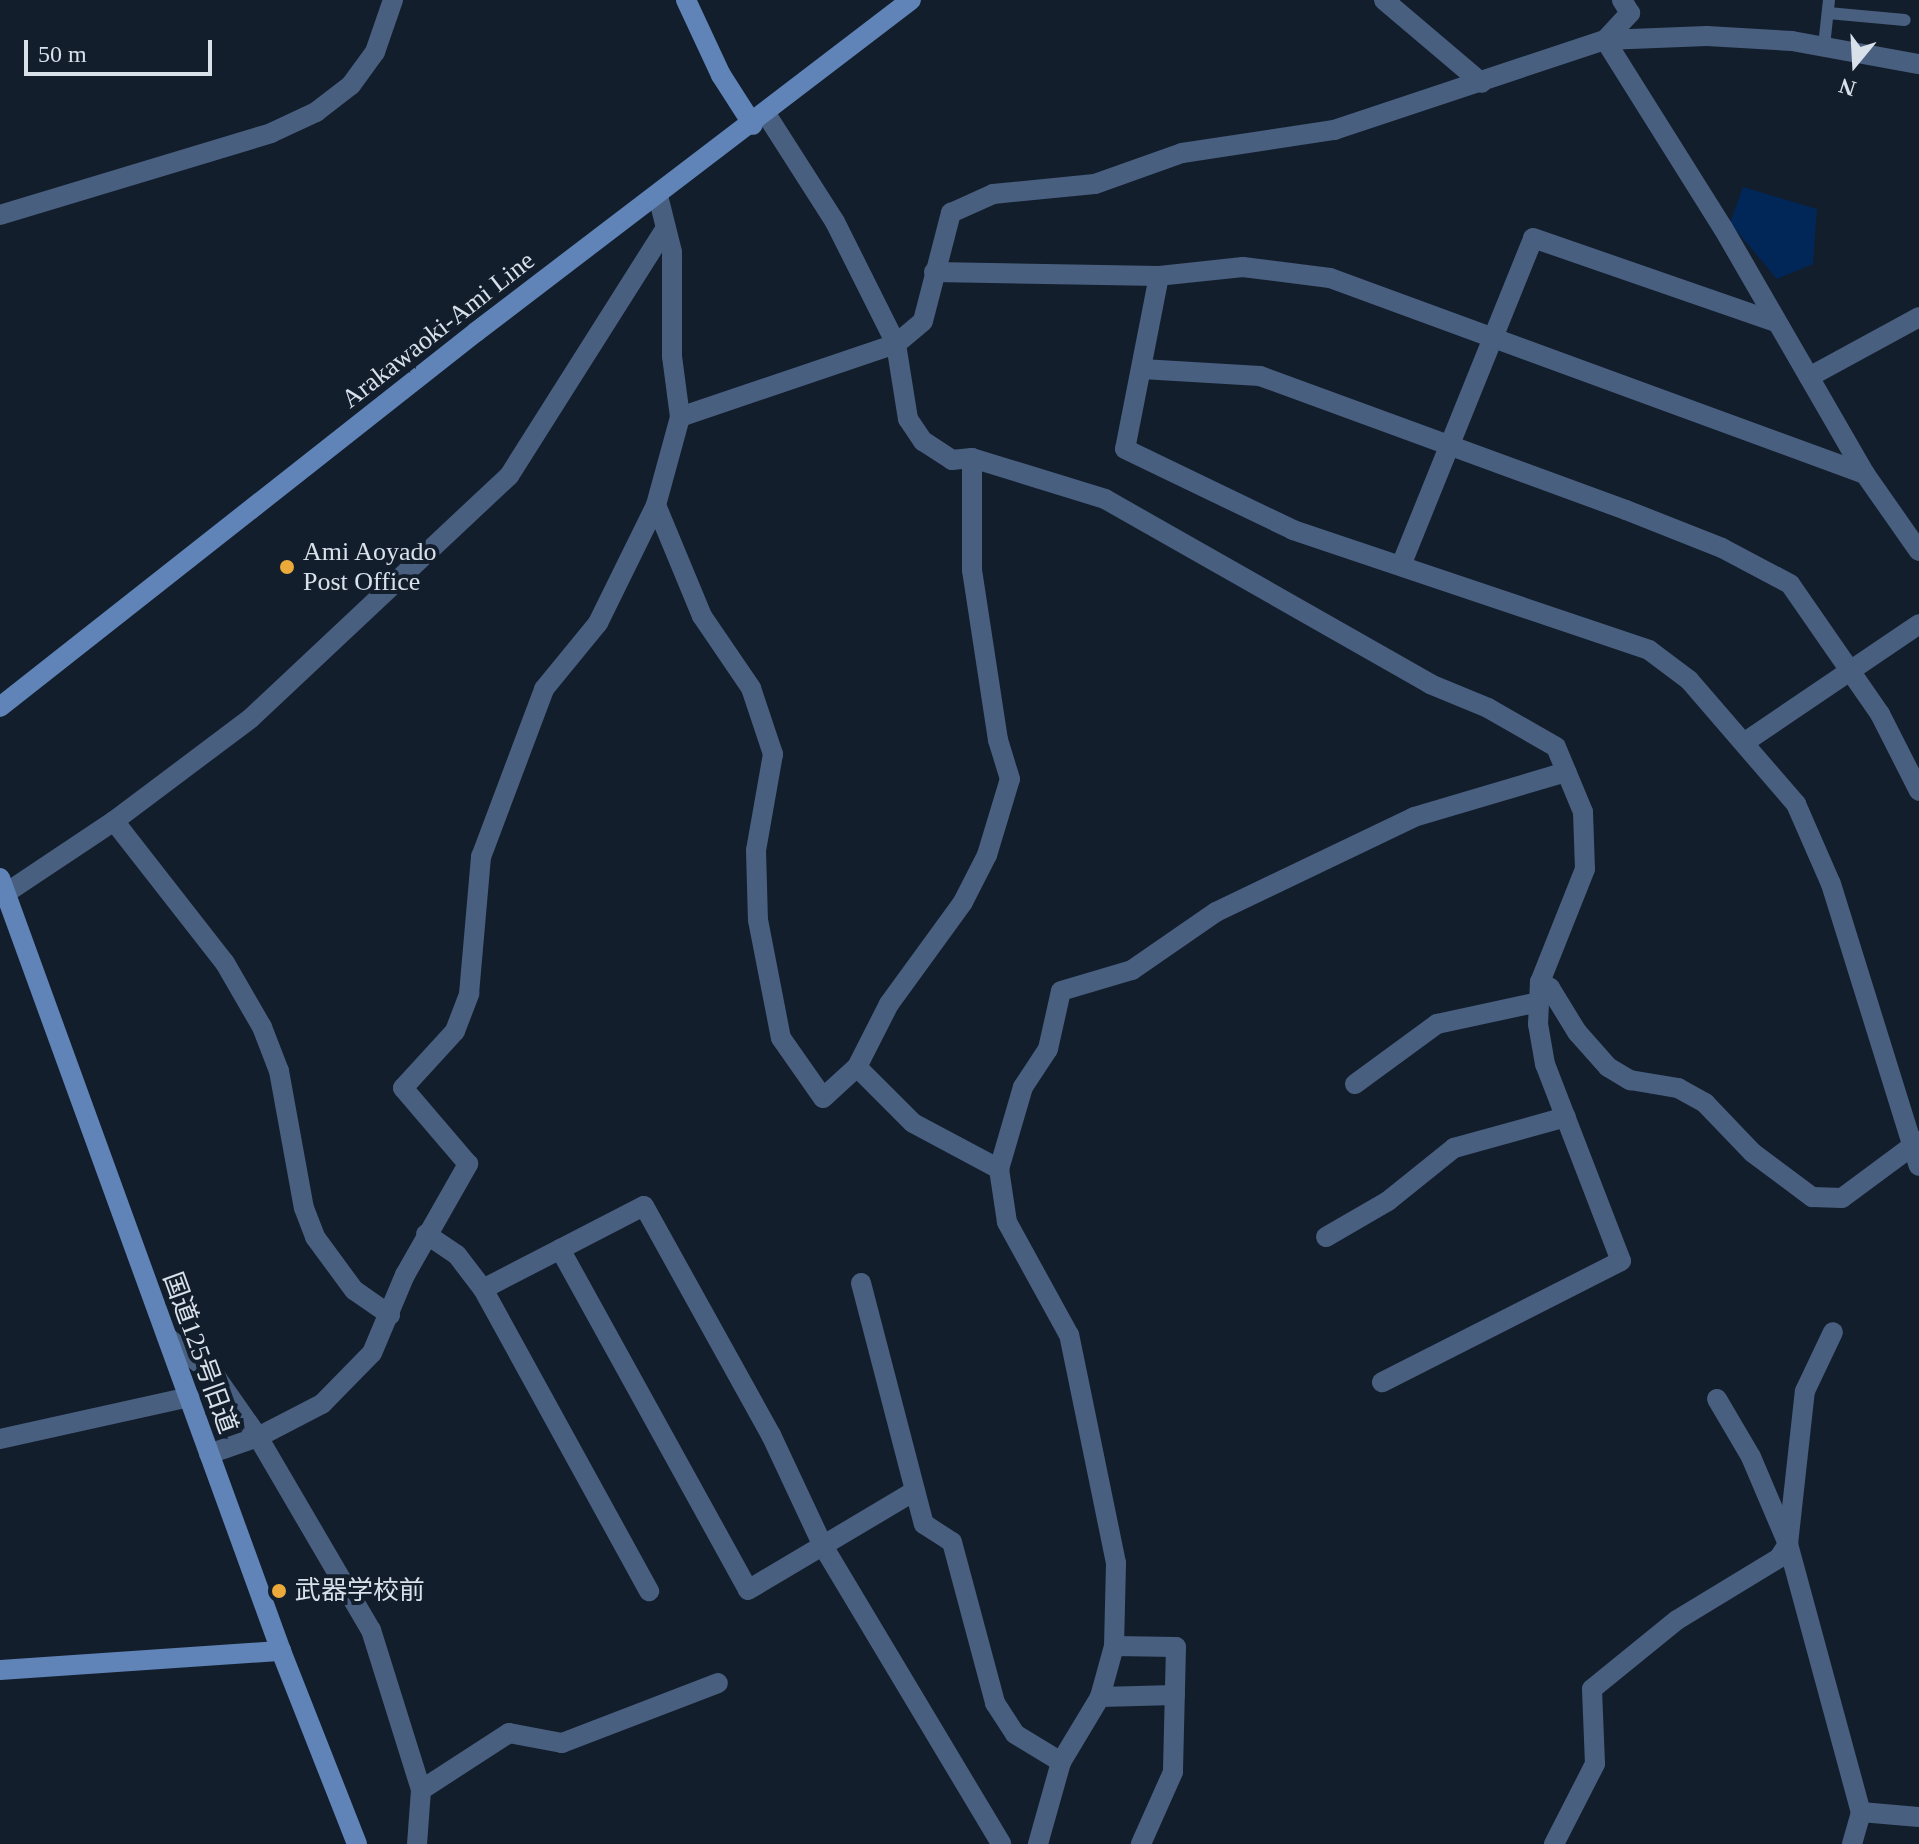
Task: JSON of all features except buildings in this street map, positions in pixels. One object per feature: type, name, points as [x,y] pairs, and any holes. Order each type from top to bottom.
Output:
[{"type":"street","points":[[0,215],[271,133],[316,112],[351,85],[375,52],[393,0]]},
{"type":"street","points":[[686,0],[721,75],[760,120],[835,222],[896,344],[908,419],[923,441],[952,460],[972,458],[1105,499],[1430,684],[1488,708],[1556,747],[1583,812],[1585,869],[1539,992],[1545,1064],[1621,1261],[1382,1382]]},
{"type":"street","name":"Arakawaoki-Ami Line","points":[[0,707],[476,332],[760,120],[911,0]]},
{"type":"street","points":[[1384,0],[1482,83]]},
{"type":"street","points":[[1605,40],[1630,13],[1622,0]]},
{"type":"street","points":[[680,417],[896,344],[923,321],[951,213],[993,194],[1095,184],[1182,153],[1334,130],[1482,83],[1573,47],[1605,40],[1707,36],[1824,46],[1919,64]]},
{"type":"street","points":[[1605,40],[1865,474],[1919,551]]},
{"type":"street","points":[[209,1454],[258,1437],[322,1404],[372,1353],[426,1234],[468,1164],[403,1088],[455,1031],[469,994],[481,857],[544,689],[598,623],[656,505],[680,417],[672,356],[672,252],[663,232],[658,196]]},
{"type":"street","points":[[3,885],[114,821],[251,718],[509,476],[663,232]]},
{"type":"street","points":[[1402,563],[1492,333],[1533,238],[1776,322]]},
{"type":"street","points":[[934,272],[1159,276],[1243,267],[1330,278],[1492,333],[1865,474]]},
{"type":"street","points":[[1159,276],[1125,449],[1293,530],[1402,563],[1649,650],[1689,680],[1796,804],[1831,884],[1916,1152],[1842,1198],[1812,1197],[1753,1153],[1705,1103],[1678,1088],[1630,1080],[1608,1067],[1577,1032],[1550,988],[1437,1024],[1355,1084]]},
{"type":"street","points":[[1809,377],[1919,317]]},
{"type":"street","points":[[1142,369],[1260,376],[1722,548],[1790,584],[1880,714],[1919,791]]},
{"type":"street","points":[[656,505],[702,616],[751,688],[773,754],[756,850],[757,906],[781,1038],[823,1098],[857,1067],[889,1004],[975,879],[1010,779],[998,740],[972,570],[972,458]]},
{"type":"street","points":[[1745,742],[1852,673],[1919,624]]},
{"type":"street","points":[[1038,1844],[1061,1762],[1100,1697],[1114,1646],[1116,1563],[1069,1335],[1007,1222],[999,1169],[1023,1087],[1048,1049],[1061,991],[1132,970],[1216,912],[1414,817],[1566,772]]},
{"type":"street","points":[[114,821],[225,963],[262,1027],[279,1071],[304,1208],[315,1237],[354,1290],[390,1315]]},
{"type":"street","name":"国道125号旧道","points":[[3,885],[281,1651],[357,1844]]},
{"type":"street","points":[[857,1067],[913,1123],[999,1169]]},
{"type":"street","points":[[1326,1237],[1388,1201],[1454,1148],[1566,1117]]},
{"type":"street","points":[[483,1289],[644,1206],[771,1435],[823,1546],[1001,1844]]},
{"type":"street","points":[[426,1234],[457,1255],[483,1289],[649,1591]]},
{"type":"street","points":[[560,1249],[748,1590],[915,1491]]},
{"type":"street","points":[[861,1283],[924,1524],[952,1542],[995,1703],[1015,1734],[1061,1762]]},
{"type":"street","points":[[1554,1844],[1595,1764],[1592,1689],[1677,1620],[1779,1558],[1788,1544],[1805,1391],[1833,1332]]},
{"type":"street","points":[[167,1337],[216,1377],[258,1437],[371,1630],[421,1790],[417,1844]]},
{"type":"street","points":[[0,1439],[189,1397]]},
{"type":"street","points":[[1717,1399],[1751,1457],[1788,1544],[1861,1812],[1852,1844]]},
{"type":"street","points":[[1114,1646],[1176,1647],[1173,1772],[1141,1844]]},
{"type":"street","points":[[0,1670],[281,1651]]},
{"type":"street","points":[[421,1790],[509,1733],[562,1743],[718,1683]]},
{"type":"street","points":[[1100,1697],[1175,1695]]},
{"type":"street","points":[[1861,1812],[1919,1817]]},
{"type":"lane","points":[[1824,46],[1829,6],[1905,20]]},
{"type":"shaded area","points":[[1743,187],[1817,209],[1813,264],[1777,279],[1730,223]]},
{"type":"place","name":"Ami Aoyado Post Office","points":[[287,567]]},
{"type":"place","name":"武器学校前","points":[[279,1591]]}]
